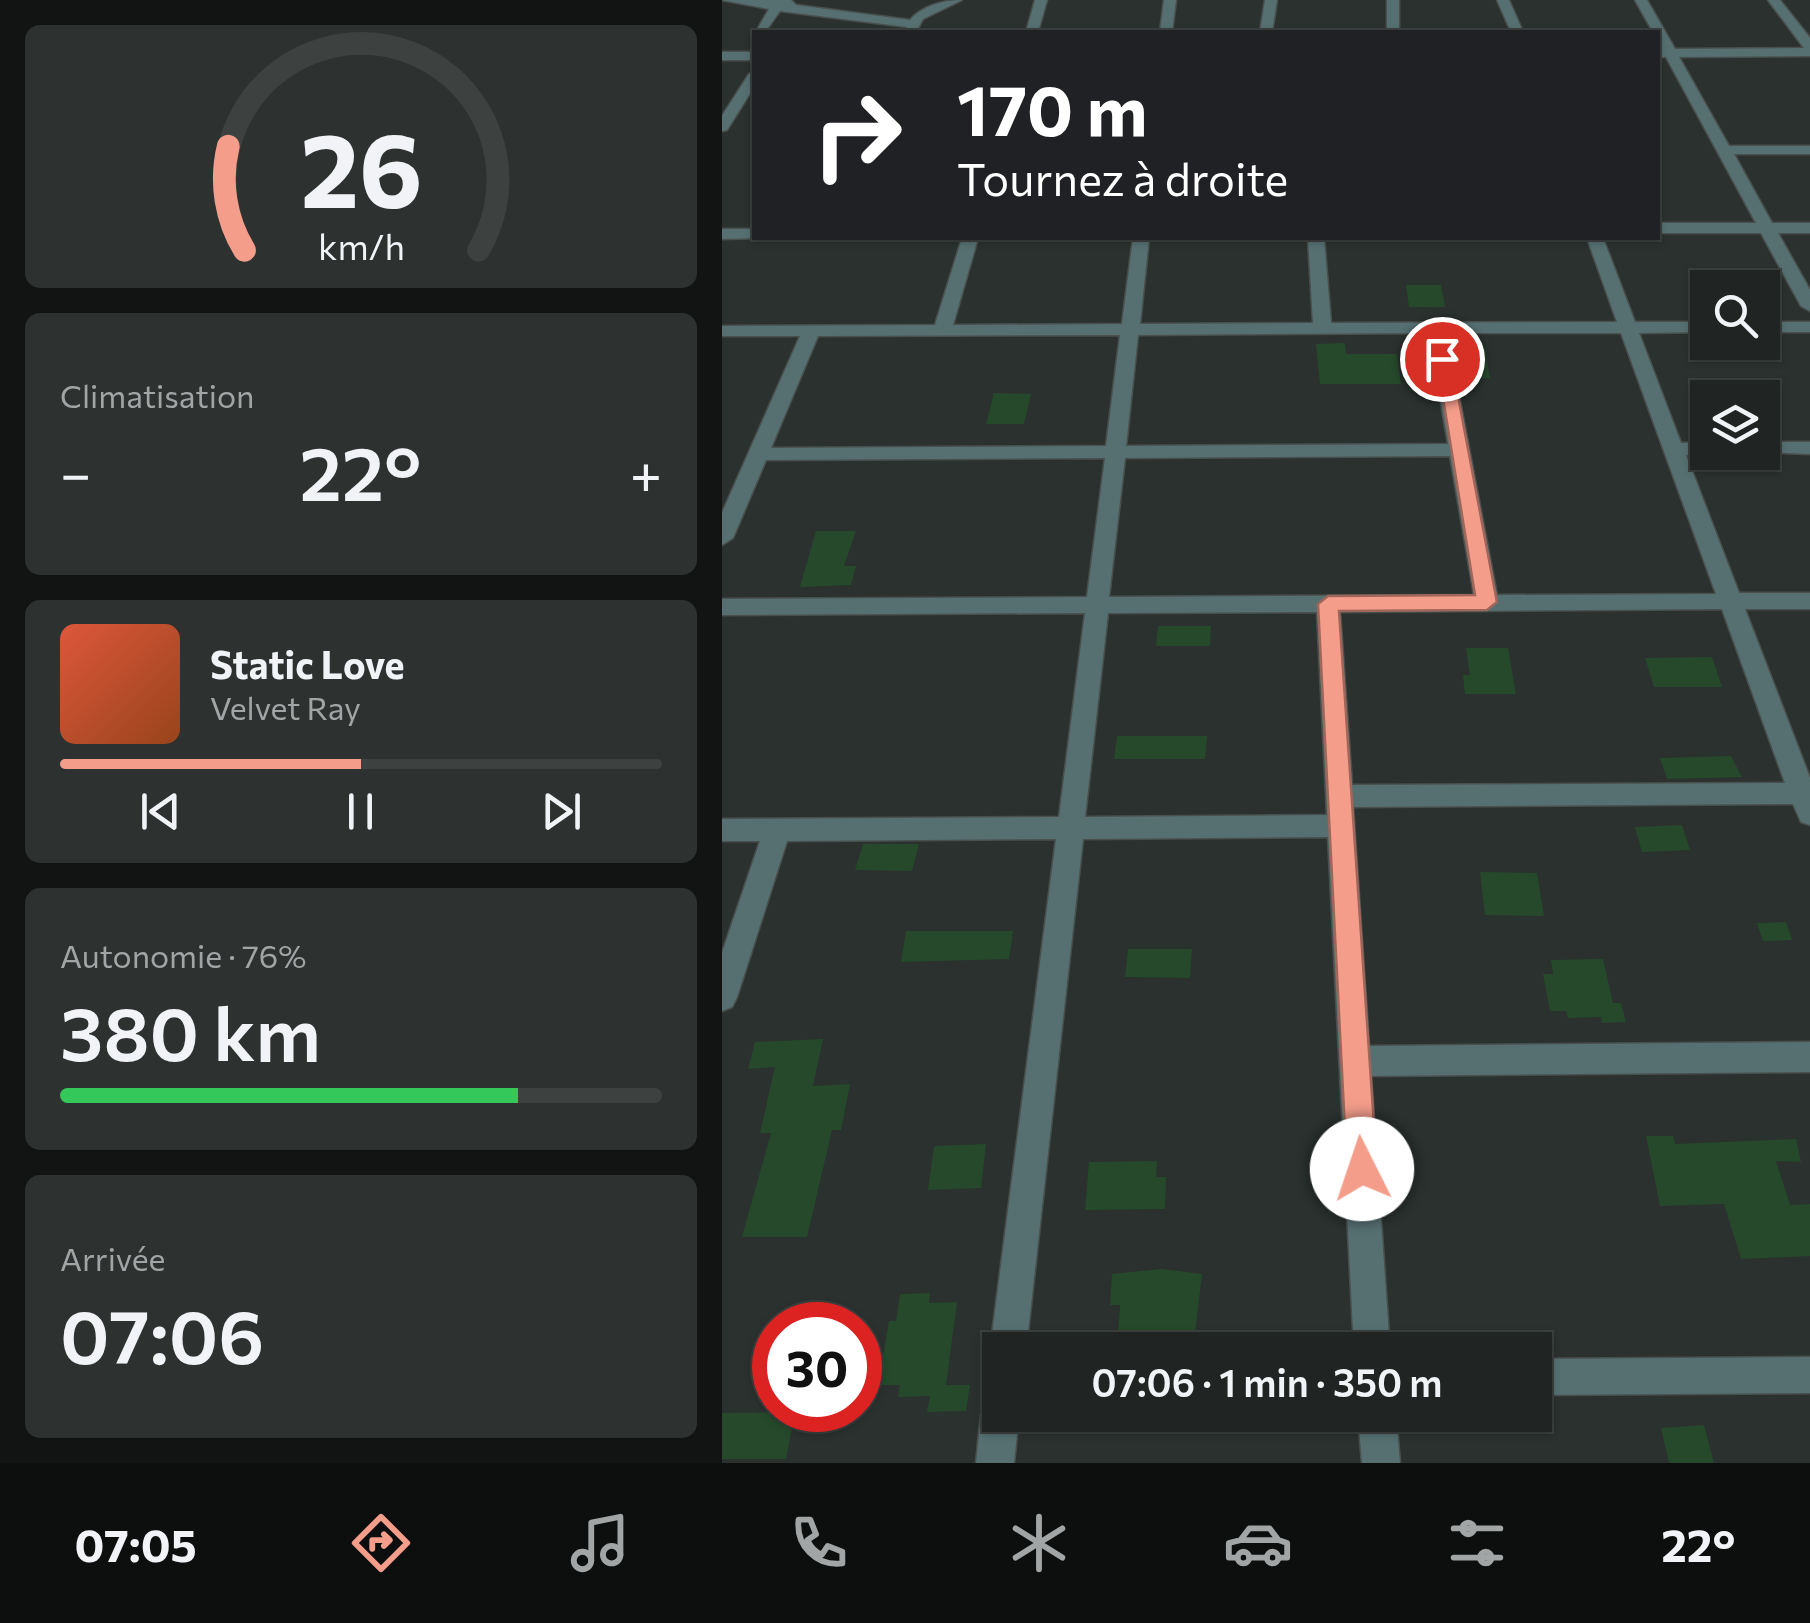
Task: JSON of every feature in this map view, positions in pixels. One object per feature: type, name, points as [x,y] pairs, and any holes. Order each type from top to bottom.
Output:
[{"type":"street","points":[[726,0],[812,16],[912,28],[918,17],[956,0]]},
{"type":"street","points":[[761,30],[776,8],[804,0]]},
{"type":"street","points":[[1033,30],[1041,0]]},
{"type":"street","points":[[1166,30],[1170,0]]},
{"type":"street","points":[[1266,30],[1271,0]]},
{"type":"street","points":[[1392,30],[1393,0]]},
{"type":"street","points":[[1503,0],[1517,30]]},
{"type":"street","points":[[1641,0],[1653,30]]},
{"type":"street","points":[[1774,0],[1810,50]]},
{"type":"street","points":[[1662,53],[1810,50]]},
{"type":"street","points":[[1662,53],[1810,306]]},
{"type":"street","points":[[722,56],[749,56]]},
{"type":"street","points":[[722,86],[751,82]]},
{"type":"street","points":[[722,127],[751,82]]},
{"type":"street","points":[[1722,150],[1810,150]]},
{"type":"street","points":[[1660,228],[1810,228]]},
{"type":"street","points":[[722,234],[752,234]]},
{"type":"street","points":[[942,331],[969,240]]},
{"type":"street","points":[[1010,1332],[1141,240]]},
{"type":"street","points":[[1316,240],[1322,329]]},
{"type":"street","points":[[722,830],[1070,828],[1340,811],[1807,800],[1596,240]]},
{"type":"street","points":[[722,332],[1690,327]]},
{"type":"street","points":[[1780,327],[1810,327]]},
{"type":"street","points":[[1437,328],[1487,602]]},
{"type":"street","points":[[722,538],[812,331]]},
{"type":"street","points":[[1674,448],[1690,448]]},
{"type":"street","points":[[1780,448],[1810,448]]},
{"type":"street","points":[[758,454],[1459,450]]},
{"type":"street","points":[[722,607],[1810,601]]},
{"type":"street","points":[[1328,604],[1371,1332]]},
{"type":"street","points":[[722,997],[777,829]]},
{"type":"street","points":[[1355,1060],[1810,1057]]},
{"type":"street","points":[[1552,1377],[1810,1375]]},
{"type":"street","points":[[994,1463],[998,1432]]},
{"type":"street","points":[[1378,1432],[1381,1463]]},
{"type":"building","points":[[1406,285],[1441,285],[1445,307],[1409,307]]},
{"type":"building","points":[[1461,341],[1484,345],[1490,378],[1466,378]]},
{"type":"building","points":[[1345,343],[1346,354],[1397,354],[1401,384],[1320,384],[1316,344]]},
{"type":"building","points":[[994,393],[1031,394],[1024,424],[986,424]]},
{"type":"building","points":[[816,531],[856,531],[844,566],[856,566],[851,585],[800,587]]},
{"type":"building","points":[[1158,626],[1211,626],[1210,646],[1156,646]]},
{"type":"building","points":[[1466,648],[1508,648],[1516,694],[1465,694],[1463,675],[1470,675]]},
{"type":"building","points":[[1712,657],[1722,687],[1654,687],[1645,658]]},
{"type":"building","points":[[1117,736],[1207,736],[1205,759],[1114,759]]},
{"type":"building","points":[[1731,756],[1742,777],[1667,779],[1660,758]]},
{"type":"building","points":[[1682,825],[1690,850],[1642,852],[1635,827]]},
{"type":"building","points":[[863,844],[919,844],[912,871],[855,870]]},
{"type":"building","points":[[1480,872],[1537,873],[1544,916],[1485,915]]},
{"type":"building","points":[[1786,922],[1792,940],[1763,941],[1757,923]]},
{"type":"building","points":[[906,931],[1013,931],[1009,959],[901,962]]},
{"type":"building","points":[[1128,949],[1192,949],[1190,978],[1125,977]]},
{"type":"building","points":[[1603,959],[1613,1003],[1621,1003],[1626,1022],[1602,1023],[1601,1017],[1568,1018],[1566,1011],[1550,1011],[1543,974],[1553,974],[1551,960]]},
{"type":"building","points":[[823,1039],[813,1086],[850,1084],[841,1130],[832,1130],[807,1237],[742,1237],[771,1133],[760,1133],[775,1067],[748,1069],[755,1042]]},
{"type":"building","points":[[1646,1136],[1673,1136],[1675,1144],[1796,1139],[1801,1162],[1776,1161],[1790,1205],[1810,1204],[1810,1256],[1741,1259],[1724,1204],[1660,1206]]},
{"type":"building","points":[[986,1144],[981,1188],[928,1190],[934,1146]]},
{"type":"building","points":[[1157,1161],[1156,1177],[1166,1177],[1165,1209],[1085,1210],[1089,1162]]},
{"type":"building","points":[[1162,1269],[1202,1274],[1195,1332],[1118,1332],[1120,1305],[1110,1305],[1112,1274]]},
{"type":"building","points":[[930,1293],[929,1303],[957,1302],[946,1385],[970,1385],[966,1411],[927,1412],[930,1396],[898,1397],[900,1385],[882,1385],[889,1321],[896,1321],[900,1294]]},
{"type":"building","points":[[722,1413],[752,1413],[752,1432],[791,1432],[786,1459],[722,1459]]},
{"type":"building","points":[[1704,1425],[1714,1463],[1669,1463],[1661,1428]]},
{"type":"route","points":[[1362,1169],[1328,604],[1487,602],[1442,359]]}]
